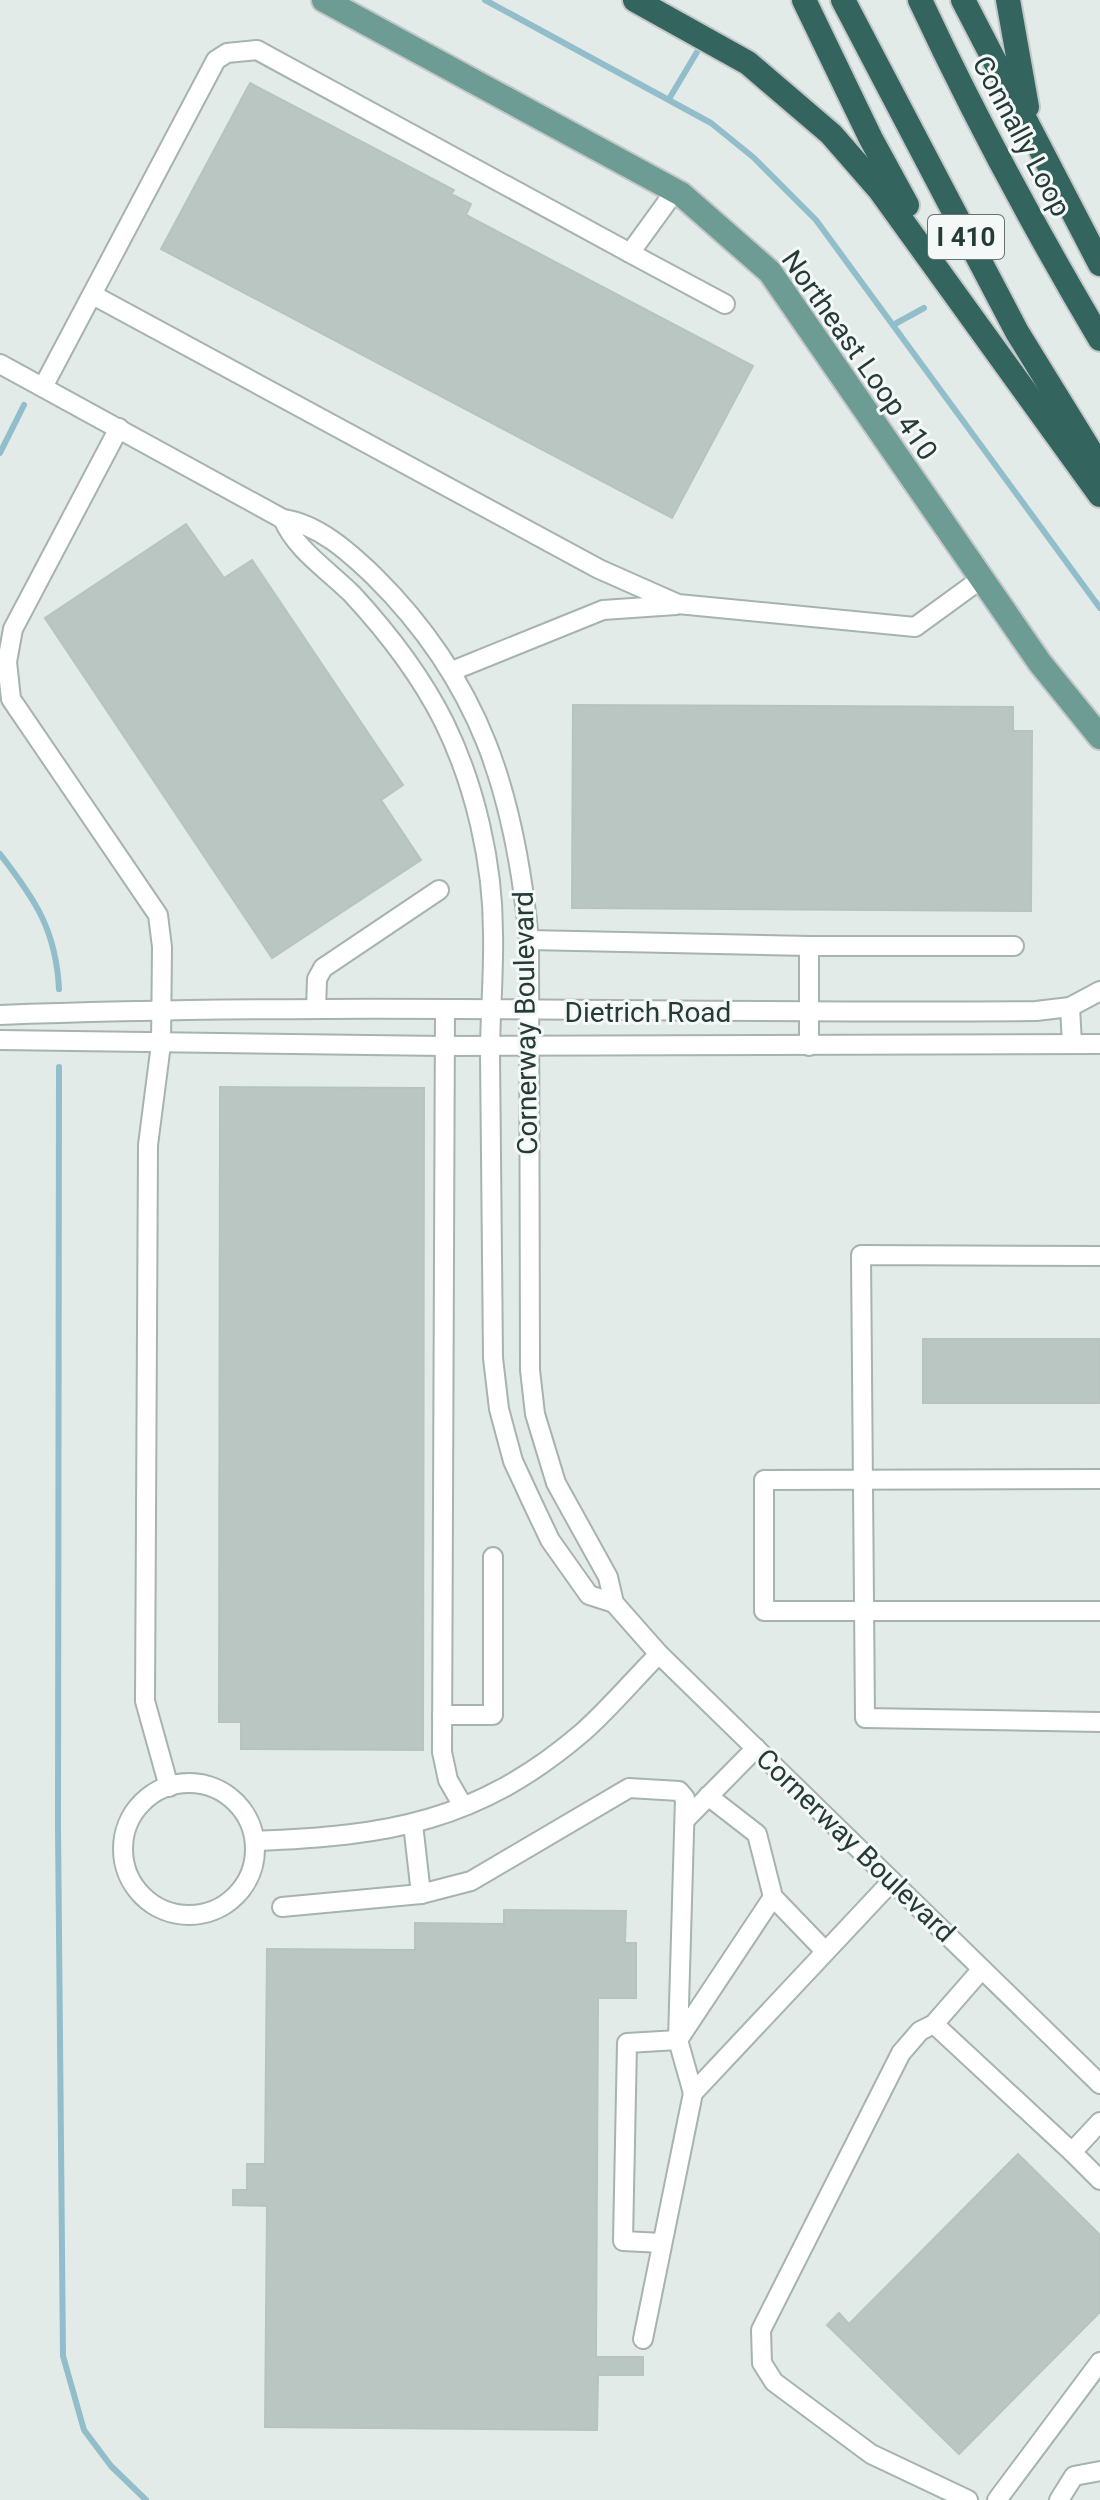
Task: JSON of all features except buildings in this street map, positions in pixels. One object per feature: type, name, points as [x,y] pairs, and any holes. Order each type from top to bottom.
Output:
[{"type":"highway","points":[[635,0],[748,63],[831,134],[879,189],[1100,495]]},
{"type":"highway","points":[[804,0],[871,139],[958,299]]},
{"type":"highway","name":"I 410","points":[[843,0],[1017,332],[1100,467]]},
{"type":"highway","name":"Connally Loop","points":[[920,0],[983,130],[1100,339]]},
{"type":"highway","points":[[963,0],[1035,144],[1100,264]]},
{"type":"highway","points":[[1008,0],[1017,64],[1035,144]]},
{"type":"main road","name":"Northeast Loop 410","points":[[324,0],[675,191],[770,272],[1040,663],[1100,737]]},
{"type":"street","points":[[43,387],[216,60],[227,53],[257,50],[725,304]]},
{"type":"street","points":[[630,253],[675,191]]},
{"type":"street","points":[[93,295],[599,569],[678,604]]},
{"type":"street","name":"Cornerway Boulevard","points":[[0,364],[283,519],[306,522],[362,564],[399,601],[452,671],[491,749],[511,813],[529,940],[530,1370],[535,1414],[556,1483],[608,1577],[614,1603],[659,1654],[1100,2084]]},
{"type":"street","points":[[119,428],[13,629],[8,682],[11,699],[158,915],[162,947],[161,1044],[148,1145],[145,1701],[169,1787]]},
{"type":"street","name":"Cornerway Boulevard","points":[[283,519],[290,535],[390,637],[444,723],[470,785],[482,841],[493,931],[490,1010],[493,1358],[499,1409],[513,1461],[550,1540],[589,1595],[614,1603]]},
{"type":"street","points":[[452,671],[603,610],[678,604],[915,627],[981,579]]},
{"type":"street","points":[[316,1009],[317,979],[323,968],[439,890]]},
{"type":"street","points":[[529,940],[809,946],[1014,946]]},
{"type":"street","points":[[809,946],[809,1046]]},
{"type":"street","name":"Dietrich Road","points":[[0,1015],[162,1009],[809,1013],[1070,1007],[1100,991]]},
{"type":"street","points":[[1070,1007],[1072,1044]]},
{"type":"street","points":[[445,1010],[442,1752],[448,1780],[463,1806]]},
{"type":"street","name":"Dietrich Road","points":[[0,1040],[444,1046],[1100,1044]]},
{"type":"street","points":[[1100,1256],[861,1255],[865,1718],[1100,1722]]},
{"type":"street","points":[[1100,1479],[764,1480],[764,1611],[1100,1611]]},
{"type":"street","points":[[442,1715],[493,1715],[493,1557]]},
{"type":"street","points":[[255,1841],[345,1837],[413,1824],[513,1783],[585,1730],[659,1654]]},
{"type":"street","points":[[685,1820],[756,1748]]},
{"type":"street","points":[[201,1784],[221,1791],[237,1804],[249,1821],[255,1841],[254,1864],[245,1885],[230,1902],[209,1912],[187,1915],[165,1911],[145,1899],[131,1881],[124,1859],[124,1838],[131,1819],[143,1802],[169,1787],[201,1784]]},
{"type":"street","points":[[282,1907],[421,1894],[471,1881],[629,1788],[679,1791],[685,1798],[678,2040],[693,2093],[643,2339]]},
{"type":"street","points":[[708,1796],[757,1834],[773,1897],[825,1951]]},
{"type":"street","points":[[413,1824],[421,1894]]},
{"type":"street","points":[[693,2093],[892,1881]]},
{"type":"street","points":[[678,2040],[773,1897]]},
{"type":"street","points":[[968,2500],[871,2454],[774,2382],[762,2363],[761,2330],[766,2314],[901,2053],[920,2031],[934,2024],[982,1969]]},
{"type":"street","points":[[934,2024],[1100,2180]]},
{"type":"street","points":[[662,2243],[623,2241],[627,2043],[678,2040]]},
{"type":"street","points":[[1072,2152],[1100,2122]]},
{"type":"street","points":[[997,2500],[1100,2362]]},
{"type":"street","points":[[1059,2500],[1074,2476],[1100,2471]]},
{"type":"waterway","points":[[485,0],[711,123],[753,157],[816,220],[1100,608]]},
{"type":"waterway","points":[[669,99],[700,47]]},
{"type":"waterway","points":[[893,325],[924,308]]},
{"type":"waterway","points":[[0,453],[24,405]]},
{"type":"waterway","points":[[0,854],[42,916],[53,949],[59,989]]},
{"type":"waterway","points":[[59,1067],[58,1827],[63,2356],[84,2430],[111,2466],[146,2500]]}]
